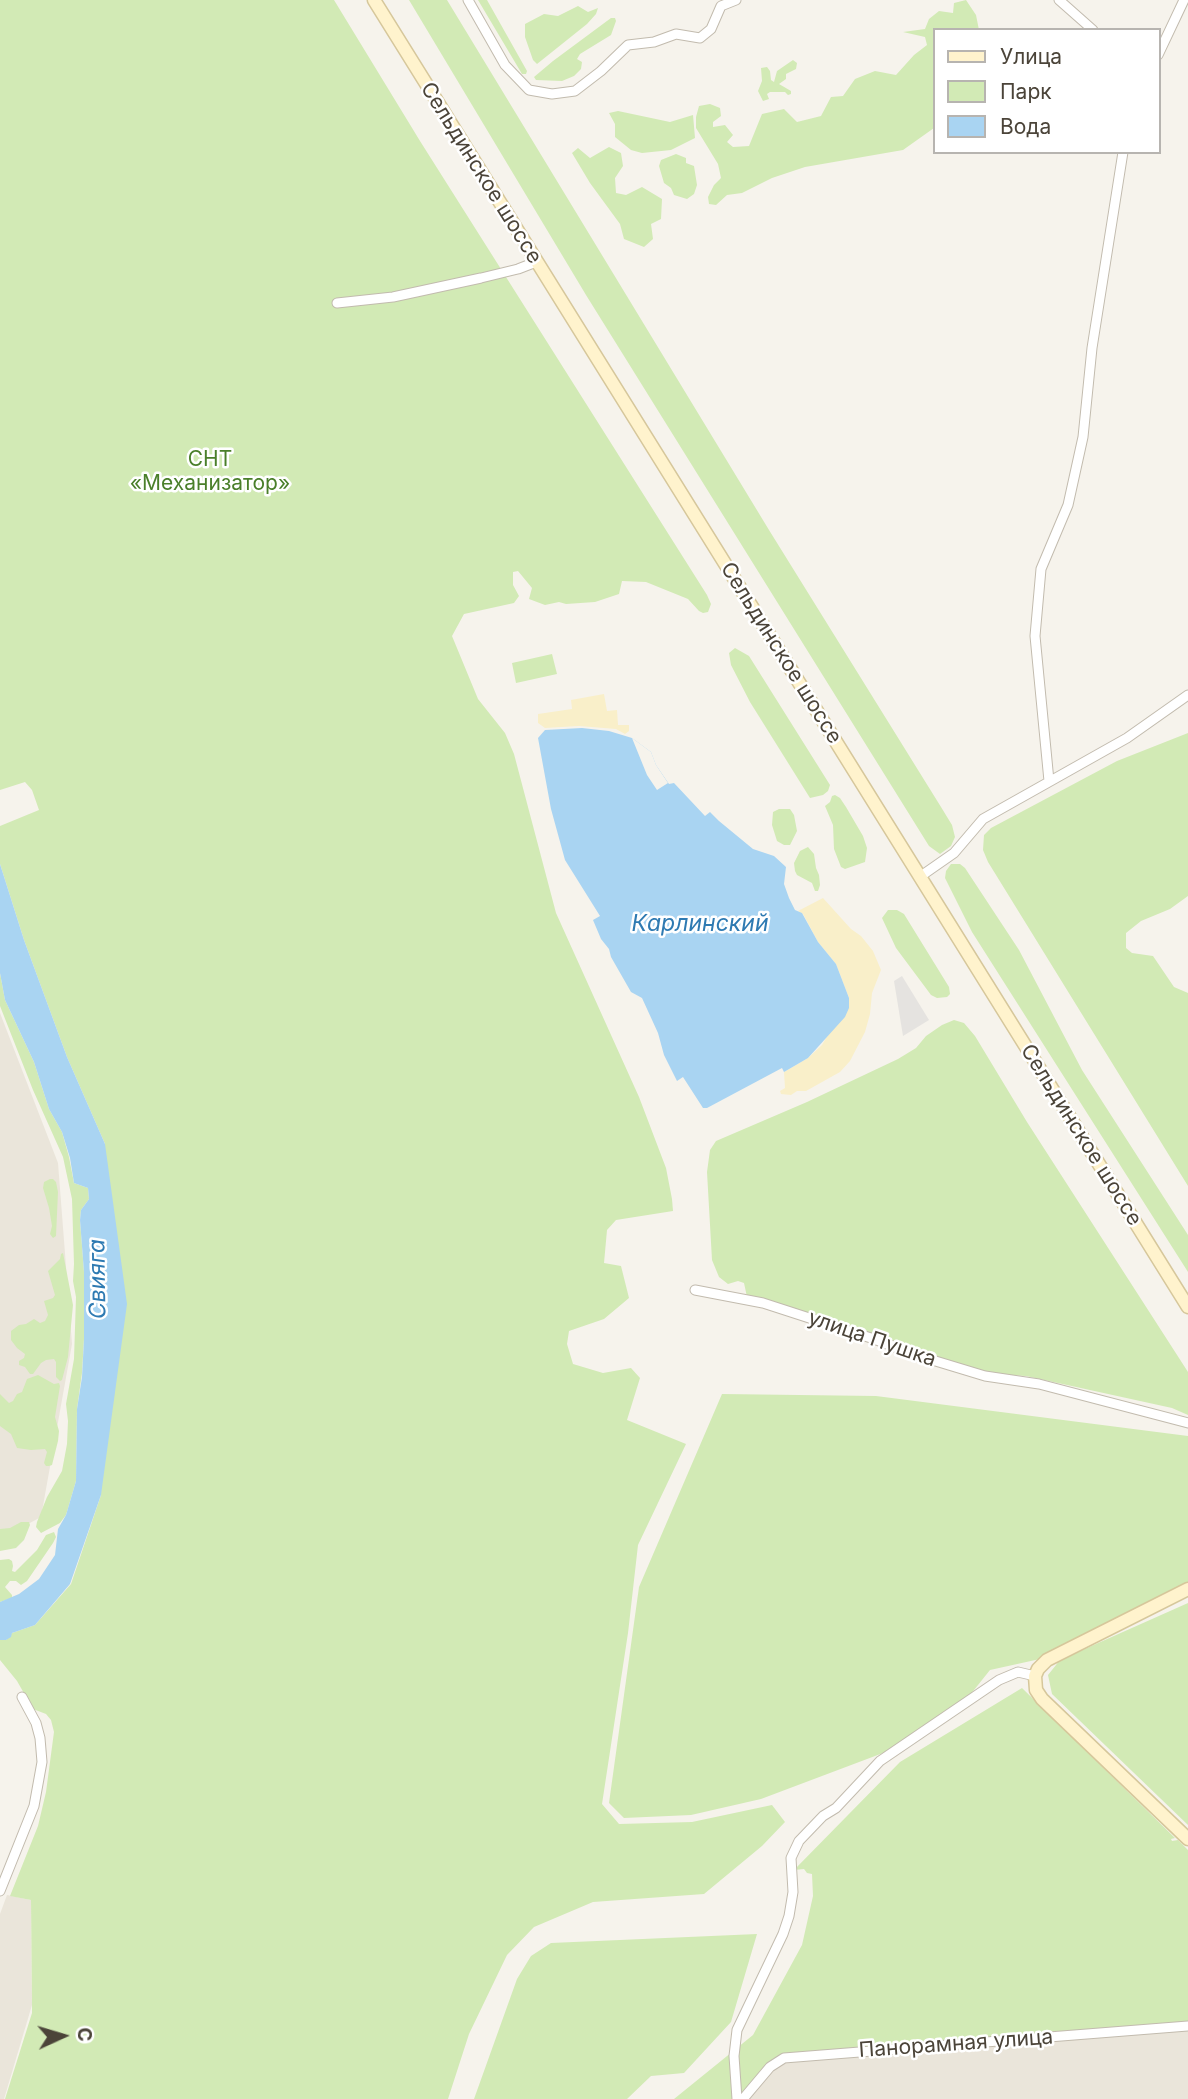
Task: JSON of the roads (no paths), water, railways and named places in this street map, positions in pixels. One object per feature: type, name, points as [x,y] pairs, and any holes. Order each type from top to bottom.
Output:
[{"type":"main road","name":"Сельдинское шоссе","points":[[374,0],[1188,1307]]},
{"type":"main road","points":[[1188,1589],[1047,1660],[1035,1676],[1036,1690],[1042,1699],[1188,1839]]},
{"type":"street","points":[[468,0],[505,65],[529,90],[552,94],[575,91],[628,45],[654,42],[676,34],[700,38],[711,29],[721,6],[736,0]]},
{"type":"street","points":[[1059,0],[1091,28]]},
{"type":"street","points":[[1160,51],[1184,0]]},
{"type":"street","points":[[1049,781],[1035,636],[1041,569],[1068,505],[1083,437],[1092,348],[1123,154]]},
{"type":"street","points":[[337,303],[393,297],[518,269],[536,262]]},
{"type":"street","points":[[920,876],[954,853],[983,818],[1127,738],[1188,695]]},
{"type":"street","name":"улица Пушка","points":[[695,1290],[774,1307],[985,1376],[1049,1386],[1188,1423]]},
{"type":"street","points":[[737,2099],[734,2056],[737,2030],[789,1916],[793,1892],[791,1858],[799,1841],[823,1816],[836,1808],[880,1761],[999,1680],[1018,1672],[1035,1676]]},
{"type":"street","points":[[0,1891],[34,1806],[42,1762],[36,1723],[22,1697]]},
{"type":"street","name":"Панорамная улица","points":[[743,2099],[770,2067],[783,2058],[1188,2026]]},
{"type":"water","name":"Карлинский","points":[[582,728],[609,731],[632,738],[651,752],[669,784],[674,783],[705,816],[710,812],[753,849],[774,856],[786,867],[784,884],[789,898],[836,964],[849,998],[845,1017],[808,1058],[784,1072],[782,1068],[707,1108],[703,1108],[683,1077],[677,1081],[642,998],[631,992],[611,957],[593,920],[600,916],[565,860],[551,809],[538,738],[545,730]]},
{"type":"water","name":"Свияга","points":[[0,864],[24,940],[67,1057],[105,1144],[127,1304],[101,1495],[70,1584],[35,1625],[12,1633],[6,1640],[0,1640],[0,1602],[19,1594],[39,1579],[55,1555],[58,1529],[66,1515],[76,1481],[77,1409],[84,1339],[84,1272],[80,1220],[81,1210],[89,1199],[88,1188],[74,1183],[62,1132],[49,1109],[34,1062],[5,1000],[0,973]]},
{"type":"park label","name":"СНТ «Механизатор»","points":[[210,472]]}]
